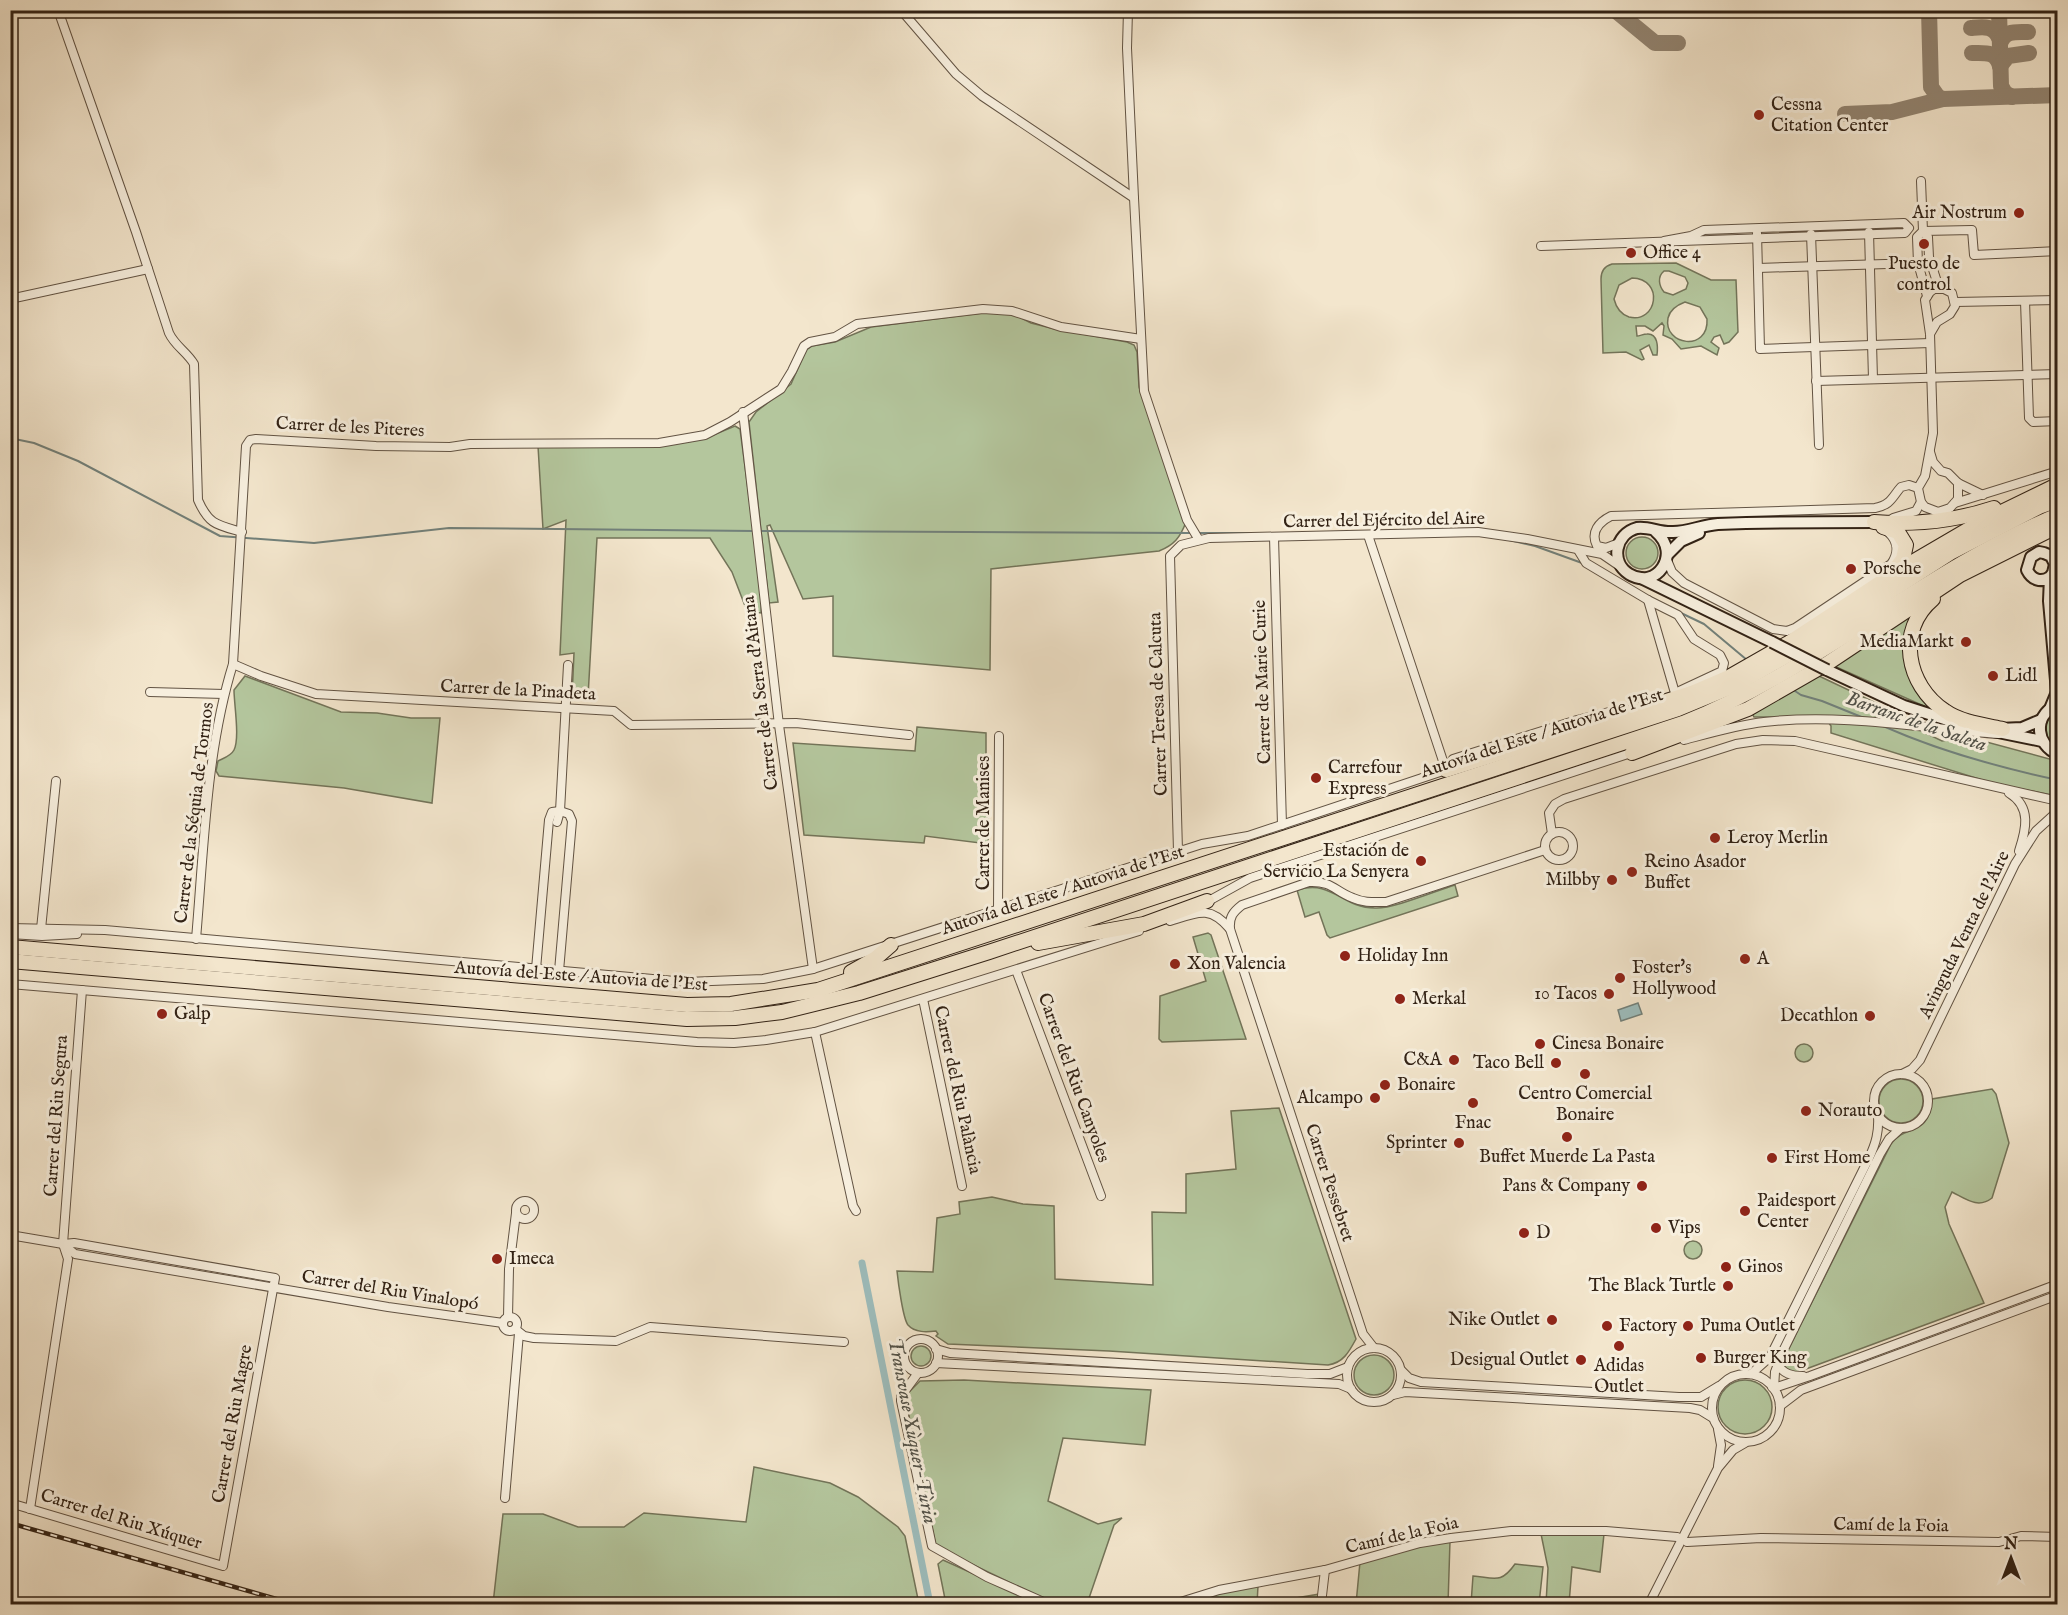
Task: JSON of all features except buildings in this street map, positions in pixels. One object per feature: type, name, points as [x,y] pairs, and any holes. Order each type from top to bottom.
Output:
[{"type":"highway","points":[[1873,525],[1946,520],[1979,513],[2057,490]]},
{"type":"highway","points":[[1796,644],[1838,611],[1904,567],[1972,527],[2057,490]]},
{"type":"highway","name":"Autovía del Este / Autovia de l'Est","points":[[10,961],[687,1019],[735,1018],[821,1004],[989,952],[1662,730],[1713,711],[1735,688],[1796,644],[1950,553],[2038,507],[2057,490]]},
{"type":"highway","points":[[1824,663],[1957,565],[2058,515]]},
{"type":"highway","points":[[1838,611],[1846,602],[1897,567],[1903,559],[1906,545],[1898,532],[1873,525]]},
{"type":"highway","points":[[1448,777],[1650,710],[1697,691],[1735,688],[1824,663],[1939,588],[2058,526]]},
{"type":"highway","points":[[1969,572],[1923,607],[1911,633],[1910,655],[1913,672],[1921,688],[1946,712],[2005,732]]},
{"type":"highway","points":[[1632,753],[1735,688]]},
{"type":"highway","name":"Autovía del Este / Autovia de l'Est","points":[[10,948],[687,1005],[731,1004],[778,997],[818,990],[1448,777],[1678,709],[1735,688]]},
{"type":"highway","points":[[989,952],[1007,951],[1050,940],[1144,924],[1207,901]]},
{"type":"highway","points":[[778,997],[858,969],[891,945]]},
{"type":"main road","points":[[1873,525],[1716,524],[1675,532],[1656,532],[1642,528],[1627,532],[1618,547],[1617,556],[1627,573],[1772,642],[1824,663],[1904,706],[1941,719],[2042,741]]},
{"type":"main road","points":[[1641,578],[1648,578],[1660,571],[1667,557],[1687,537],[1705,531],[1873,525]]},
{"type":"main road","points":[[1656,532],[1665,542],[1667,557]]},
{"type":"main road","points":[[2044,553],[2057,546]]},
{"type":"main road","points":[[2005,732],[2041,720],[2054,707],[2057,692],[2057,662],[2049,601],[2050,577],[2055,569],[2056,556],[2044,553],[2035,554],[2027,565],[2029,574],[2037,580],[2049,601]]},
{"type":"main road","points":[[1660,571],[1673,593]]},
{"type":"main road","points":[[2037,580],[2050,577]]},
{"type":"main road","points":[[2041,720],[2042,741],[2058,754]]},
{"type":"street","points":[[58,10],[172,340],[189,355],[194,364],[198,500],[205,516],[212,522],[242,532]]},
{"type":"street","points":[[900,10],[956,74],[982,96],[1134,198]]},
{"type":"street","points":[[1128,10],[1127,48],[1144,391],[1187,520],[1199,540]]},
{"type":"street","points":[[1921,182],[1923,231],[1928,237],[1929,257],[1939,288]]},
{"type":"street","points":[[1541,246],[1905,233],[1909,228],[1904,223],[1704,230],[1691,236],[1664,241]]},
{"type":"street","points":[[1869,224],[1873,379]]},
{"type":"street","points":[[1811,226],[1819,445]]},
{"type":"street","points":[[1757,228],[1760,349],[1930,343]]},
{"type":"street","points":[[1704,230],[1705,240]]},
{"type":"street","points":[[2058,251],[1974,255],[1972,230],[1923,231],[1917,237],[1918,260],[1927,296],[1933,433],[1925,476],[1918,488],[1921,502],[1925,507],[1938,512],[1944,511],[1955,503],[2058,471]]},
{"type":"street","points":[[1758,268],[1870,264],[1929,257]]},
{"type":"street","points":[[10,299],[148,269]]},
{"type":"street","points":[[1927,296],[1934,289],[1939,288],[1952,293],[1955,302],[1950,314],[1937,322],[1930,334]]},
{"type":"street","points":[[1955,302],[2058,300]]},
{"type":"street","points":[[2025,301],[2030,418],[2033,422],[2058,421]]},
{"type":"street","name":"Carrer de les Piteres","points":[[250,440],[450,447],[470,444],[659,443],[705,435],[730,422],[781,389],[804,346],[810,342],[835,337],[857,324],[982,309],[1012,311],[1061,327],[1141,339]]},
{"type":"street","points":[[1926,309],[1933,316],[1942,318]]},
{"type":"street","points":[[1816,381],[2058,374]]},
{"type":"street","name":"Carrer de la Serra d'Aitana","points":[[743,412],[778,725],[813,969]]},
{"type":"street","name":"Carrer de la Séquia de Tormos","points":[[196,939],[214,746],[224,694],[233,664],[246,446],[250,440]]},
{"type":"street","points":[[1930,451],[1933,462],[1941,471]]},
{"type":"street","points":[[1925,476],[1935,471],[1948,473],[1958,483],[1983,495]]},
{"type":"street","points":[[1955,503],[1959,494],[1958,483]]},
{"type":"street","points":[[1618,547],[1597,546],[1594,540],[1596,528],[1604,519],[1611,516],[1875,508],[1892,501],[1901,487],[1909,485],[1918,488]]},
{"type":"street","points":[[1873,525],[1910,514],[1916,511],[1921,502]]},
{"type":"street","points":[[1667,557],[1672,572],[1684,583],[1764,625],[1778,631],[1787,631],[1796,628],[1891,564],[1896,554],[1894,538],[1873,525]]},
{"type":"street","name":"Carrer del Ejército del Aire","points":[[1170,556],[1181,545],[1199,540],[1478,532],[1602,554]]},
{"type":"street","points":[[1368,535],[1448,777]]},
{"type":"street","name":"Carrer de Marie Curie","points":[[1274,537],[1282,825]]},
{"type":"street","points":[[1602,554],[1618,547]]},
{"type":"street","points":[[1448,777],[1453,759],[1577,720],[1675,693],[1735,688],[1720,655],[1694,639],[1678,615],[1586,563],[1578,550]]},
{"type":"street","points":[[1602,554],[1622,567]]},
{"type":"street","name":"Carrer Teresa de Calcuta","points":[[1170,556],[1178,851]]},
{"type":"street","points":[[1648,600],[1675,693]]},
{"type":"street","name":"Carrer de la Pinadeta","points":[[233,664],[316,694],[614,711],[631,725],[796,723],[909,735]]},
{"type":"street","points":[[557,822],[560,811],[568,666]]},
{"type":"street","points":[[150,692],[224,694]]},
{"type":"street","points":[[1174,920],[1250,878],[1632,753],[1749,724],[1816,720],[1881,722],[1943,729],[2005,732]]},
{"type":"street","name":"Carrer de Manises","points":[[998,910],[999,736]]},
{"type":"street","points":[[1552,834],[1549,813],[1555,804],[1564,799],[1736,744],[1780,740],[2058,801]]},
{"type":"street","points":[[10,928],[105,930],[686,982],[763,979],[813,969],[891,945],[1178,851],[1202,844],[1248,836],[1448,777]]},
{"type":"street","points":[[41,929],[56,781]]},
{"type":"street","points":[[2000,789],[2014,795],[2026,817],[2025,833],[2015,864]]},
{"type":"street","points":[[536,969],[549,820],[552,812],[560,811],[569,814],[572,821],[559,971]]},
{"type":"street","name":"Avinguda Venta de l'Aire","points":[[1902,1074],[1912,1069],[1920,1060],[2015,864],[2036,831],[2058,811]]},
{"type":"street","points":[[1561,832],[1572,840],[1572,850],[1566,858],[1558,860],[1550,857],[1545,850],[1546,841],[1552,834],[1561,832]]},
{"type":"street","points":[[1230,929],[1230,920],[1242,905],[1309,882],[1321,881],[1352,898],[1368,903],[1386,902],[1545,850]]},
{"type":"street","points":[[10,984],[697,1042],[734,1043],[815,1032],[1204,912],[1219,916],[1230,929]]},
{"type":"street","name":"Carrer Pessebret","points":[[1230,929],[1363,1334],[1374,1348]]},
{"type":"street","points":[[10,934],[147,935]]},
{"type":"street","name":"Carrer del Riu Canyoles","points":[[1016,970],[1101,1196]]},
{"type":"street","name":"Carrer del Riu Segura","points":[[30,1509],[56,1351],[68,1259],[63,1244],[81,990]]},
{"type":"street","name":"Carrer del Riu Palància","points":[[923,999],[962,1186]]},
{"type":"street","points":[[815,1032],[856,1212]]},
{"type":"street","points":[[1751,1374],[1770,1358],[1877,1142],[1878,1116],[1874,1107],[1876,1091],[1885,1080],[1902,1074],[1911,1076],[1924,1088],[1927,1106],[1924,1114],[1910,1126],[1892,1127],[1878,1116]]},
{"type":"street","points":[[1718,1429],[1734,1441],[1744,1443],[1754,1442],[1773,1429],[1779,1418],[1780,1406],[1774,1387],[1777,1364],[1880,1154],[1889,1138],[1901,1128]]},
{"type":"street","points":[[505,1498],[517,1331],[517,1321],[513,1318],[506,1320],[516,1213],[519,1203],[528,1202],[533,1211],[515,1234]]},
{"type":"street","points":[[516,1213],[520,1218],[526,1219]]},
{"type":"street","name":"Carrer del Riu Vinalopó","points":[[10,1235],[63,1244],[74,1243],[275,1278],[274,1288],[388,1307],[506,1320]]},
{"type":"street","points":[[1401,1370],[1401,1379],[1392,1395],[1386,1399],[1371,1402],[1356,1395],[1351,1389],[1347,1374],[1353,1358],[1360,1351],[1374,1348],[1390,1353],[1409,1378],[1421,1382],[1701,1397],[1735,1376],[1751,1374],[1774,1387],[1780,1386],[2058,1284]]},
{"type":"street","name":"Carrer del Riu Magre","points":[[223,1566],[274,1288]]},
{"type":"street","points":[[1780,1406],[1801,1390],[2058,1295]]},
{"type":"street","points":[[517,1331],[530,1338],[616,1341],[650,1327],[844,1342]]},
{"type":"street","name":"Carrer Pessebret","points":[[1360,1351],[1363,1334]]},
{"type":"street","points":[[936,1349],[936,1363],[928,1371],[918,1373],[909,1368],[904,1360],[908,1344],[916,1340],[926,1340],[936,1349],[950,1353],[1307,1374],[1330,1374],[1348,1367]]},
{"type":"street","points":[[936,1363],[1339,1384],[1351,1389]]},
{"type":"street","points":[[1777,1364],[1782,1371],[1791,1376],[1810,1376]]},
{"type":"street","points":[[918,1373],[901,1396],[901,1401],[932,1546],[987,1577],[1048,1605]]},
{"type":"street","points":[[1718,1468],[1721,1445],[1713,1418],[1712,1401],[1719,1386]]},
{"type":"street","points":[[1392,1395],[1405,1392],[1690,1408],[1700,1410],[1713,1418]]},
{"type":"street","points":[[1649,1605],[1718,1468],[1733,1450],[1744,1443]]},
{"type":"street","name":"Carrer del Riu Xúquer","points":[[10,1503],[223,1566]]},
{"type":"street","name":"Camí de la Foia","points":[[1174,1605],[1219,1590],[1326,1570],[1420,1543],[1493,1533],[1606,1531],[1677,1537]]},
{"type":"street","name":"Camí de la Foia","points":[[1687,1542],[1761,1538],[1999,1542],[2021,1536],[2058,1537]]},
{"type":"street","points":[[1321,1605],[1326,1570]]},
{"type":"green space","points":[[1676,263],[1711,280],[1736,280],[1738,332],[1724,344],[1720,335],[1714,337],[1711,342],[1719,348],[1717,355],[1701,346],[1681,349],[1672,339],[1663,335],[1662,323],[1653,331],[1645,326],[1636,326],[1637,336],[1651,334],[1655,338],[1657,355],[1653,355],[1649,345],[1640,350],[1644,359],[1642,360],[1626,352],[1603,353],[1601,276],[1604,269],[1612,264]],"holes":[[[1664,271],[1685,277],[1688,283],[1686,289],[1673,295],[1664,292],[1660,282],[1660,276]],[[1632,278],[1642,280],[1649,286],[1653,293],[1653,300],[1646,314],[1629,317],[1621,312],[1614,299],[1619,285]],[[1685,302],[1700,307],[1707,319],[1706,330],[1701,337],[1694,341],[1686,341],[1672,335],[1668,327],[1668,318],[1674,308]]]},
{"type":"green space","points":[[990,312],[1013,314],[1031,323],[1134,345],[1137,352],[1139,387],[1186,522],[1184,528],[1173,543],[1159,551],[991,569],[990,670],[833,656],[833,596],[803,599],[770,525],[767,526],[778,602],[769,603],[749,422],[756,412],[791,384],[806,350],[812,346],[835,342],[871,327]]},
{"type":"green space","points":[[735,426],[740,429],[762,595],[761,613],[747,611],[732,572],[710,538],[597,538],[588,697],[572,697],[574,653],[560,655],[566,520],[543,529],[538,446],[706,438]]},
{"type":"green space","points":[[1642,537],[1653,542],[1658,553],[1653,564],[1642,569],[1631,564],[1626,553],[1631,542]]},
{"type":"green space","points":[[1917,609],[1907,636],[1935,711],[1834,666]]},
{"type":"green space","points":[[245,676],[341,712],[440,718],[432,803],[344,788],[219,776],[216,771],[218,761],[231,754],[236,745],[234,690]]},
{"type":"green space","points":[[1819,676],[1914,721],[1923,732],[1942,741],[1968,737],[2057,761],[2057,796],[1992,783],[1831,733],[1831,726],[1825,717],[1754,717],[1752,713]]},
{"type":"green space","points":[[2057,710],[2057,749],[2047,740],[2044,730],[2048,719]]},
{"type":"green space","points":[[917,727],[986,733],[986,756],[989,757],[988,844],[925,836],[924,843],[804,835],[793,743],[915,751]]},
{"type":"green space","points":[[1455,885],[1458,896],[1330,938],[1319,912],[1305,917],[1297,890],[1320,888],[1363,907],[1383,908]]},
{"type":"green space","points":[[1208,933],[1211,935],[1246,1039],[1162,1042],[1159,1039],[1160,996],[1206,981],[1193,937]]},
{"type":"green space","points":[[1804,1044],[1810,1047],[1813,1053],[1810,1059],[1804,1062],[1798,1059],[1795,1053],[1798,1047]]},
{"type":"green space","points":[[1901,1079],[1916,1086],[1923,1101],[1916,1116],[1901,1123],[1886,1116],[1879,1101],[1886,1086]]},
{"type":"green space","points":[[1992,1089],[1996,1094],[2009,1143],[1992,1198],[1977,1203],[1952,1192],[1945,1207],[1949,1224],[1984,1303],[1806,1369],[1793,1373],[1788,1371],[1784,1366],[1784,1358],[1891,1144],[1903,1134],[1922,1125],[1930,1111],[1932,1099]]},
{"type":"green space","points":[[1279,1108],[1356,1339],[1338,1362],[1328,1365],[1109,1351],[948,1344],[936,1336],[938,1334],[936,1331],[918,1331],[908,1325],[897,1271],[933,1272],[937,1218],[960,1214],[959,1202],[992,1197],[1023,1204],[1054,1206],[1055,1279],[1153,1285],[1152,1212],[1186,1213],[1186,1174],[1236,1169],[1231,1111]]},
{"type":"green space","points":[[1693,1241],[1699,1244],[1702,1250],[1699,1256],[1693,1259],[1687,1256],[1684,1250],[1687,1244]]},
{"type":"green space","points":[[921,1346],[928,1349],[931,1356],[928,1363],[921,1366],[914,1363],[911,1356],[914,1349]]},
{"type":"green space","points":[[1374,1355],[1382,1356],[1388,1361],[1393,1367],[1393,1383],[1388,1389],[1382,1394],[1374,1395],[1366,1394],[1360,1389],[1355,1383],[1354,1375],[1355,1367],[1360,1361],[1366,1356]]},
{"type":"green space","points":[[964,1380],[1151,1390],[1145,1445],[1063,1438],[1048,1501],[1098,1524],[1122,1518],[1114,1525],[1087,1604],[1055,1604],[936,1547],[907,1406],[908,1393],[920,1381]]},
{"type":"green space","points":[[1740,1380],[1750,1380],[1760,1384],[1768,1392],[1772,1407],[1768,1422],[1760,1430],[1750,1434],[1740,1434],[1730,1430],[1722,1422],[1718,1412],[1718,1402],[1722,1392],[1730,1384]]},
{"type":"green space","points":[[754,1467],[830,1483],[858,1497],[898,1527],[905,1536],[919,1604],[493,1604],[503,1514],[543,1514],[578,1527],[624,1527],[644,1513],[746,1522]]},
{"type":"green space","points":[[1541,1534],[1604,1534],[1600,1572],[1572,1567],[1569,1604],[1546,1604],[1548,1568]]},
{"type":"green space","points":[[1450,1541],[1448,1604],[1356,1604],[1360,1562],[1407,1549]]},
{"type":"green space","points":[[943,1560],[1040,1604],[946,1604],[938,1564]]},
{"type":"green space","points":[[1515,1564],[1543,1567],[1539,1604],[1471,1604],[1473,1576],[1501,1577],[1506,1575]]},
{"type":"green space","points":[[1258,1586],[1257,1604],[1184,1604],[1223,1592]]},
{"type":"green space","points":[[1320,1594],[1319,1604],[1277,1604],[1278,1601]]},
{"type":"water","points":[[1638,1003],[1642,1014],[1621,1021],[1618,1010]]},
{"type":"waterway","points":[[10,438],[34,443],[78,461],[220,536],[314,543],[449,528],[753,531]]},
{"type":"waterway","points":[[759,531],[1191,533]]},
{"type":"waterway","points":[[1197,533],[1251,533]]},
{"type":"waterway","points":[[1505,539],[1535,546],[1582,563]]},
{"type":"waterway","points":[[1681,613],[1704,624],[1747,660]]},
{"type":"waterway","name":"Barranc de la Saleta","points":[[1792,689],[1801,695],[1864,718]]},
{"type":"waterway","name":"Barranc de la Saleta","points":[[1883,726],[1969,758],[2058,780]]},
{"type":"waterway","name":"Transvase Xùquer-Tùria","points":[[862,1263],[930,1604]]},
{"type":"taxiway","points":[[1615,10],[1655,43],[1678,43]]},
{"type":"taxiway","points":[[1929,10],[1931,87],[1938,97],[1943,99]]},
{"type":"taxiway","points":[[1999,10],[2001,86],[2005,93],[2012,97]]},
{"type":"taxiway","points":[[1971,28],[1991,29],[1999,38]]},
{"type":"taxiway","points":[[2000,44],[2007,34],[2028,32]]},
{"type":"taxiway","points":[[1972,53],[1993,55],[2000,66]]},
{"type":"taxiway","points":[[2000,66],[2008,56],[2029,53]]},
{"type":"taxiway","points":[[1845,114],[1892,112],[1943,99],[2058,95]]},
{"type":"railway","points":[[10,1523],[294,1604]]},
{"type":"place","name":"Cessna Citation Center","points":[[1759,115]]},
{"type":"place","name":"Air Nostrum","points":[[2019,213]]},
{"type":"place","name":"Puesto de control","points":[[1924,244]]},
{"type":"place","name":"Office 4","points":[[1631,253]]},
{"type":"place","name":"Porsche","points":[[1851,569]]},
{"type":"place","name":"MediaMarkt","points":[[1966,642]]},
{"type":"place","name":"Lidl","points":[[1993,676]]},
{"type":"place","name":"Carrefour Express","points":[[1316,778]]},
{"type":"place","name":"Leroy Merlin","points":[[1715,838]]},
{"type":"place","name":"Estación de Servicio La Senyera","points":[[1421,861]]},
{"type":"place","name":"Reino Asador Buffet","points":[[1632,872]]},
{"type":"place","name":"Milbby","points":[[1612,880]]},
{"type":"place","name":"Holiday Inn","points":[[1345,956]]},
{"type":"place","name":"A","points":[[1745,959]]},
{"type":"place","name":"Xon Valencia","points":[[1175,964]]},
{"type":"place","name":"Foster's Hollywood","points":[[1620,978]]},
{"type":"place","name":"10 Tacos","points":[[1609,994]]},
{"type":"place","name":"Merkal","points":[[1400,999]]},
{"type":"place","name":"Galp","points":[[162,1014]]},
{"type":"place","name":"Decathlon","points":[[1870,1016]]},
{"type":"place","name":"Cinesa Bonaire","points":[[1540,1044]]},
{"type":"place","name":"C&A","points":[[1454,1060]]},
{"type":"place","name":"Taco Bell","points":[[1556,1063]]},
{"type":"place","name":"Centro Comercial Bonaire","points":[[1585,1074]]},
{"type":"place","name":"Bonaire","points":[[1385,1085]]},
{"type":"place","name":"Alcampo","points":[[1375,1098]]},
{"type":"place","name":"Fnac","points":[[1473,1103]]},
{"type":"place","name":"Norauto","points":[[1806,1111]]},
{"type":"place","name":"Buffet Muerde La Pasta","points":[[1567,1137]]},
{"type":"place","name":"Sprinter","points":[[1459,1143]]},
{"type":"place","name":"First Home","points":[[1772,1158]]},
{"type":"place","name":"Pans & Company","points":[[1642,1186]]},
{"type":"place","name":"Paidesport Center","points":[[1745,1211]]},
{"type":"place","name":"Vips","points":[[1656,1228]]},
{"type":"place","name":"D","points":[[1524,1233]]},
{"type":"place","name":"Imeca","points":[[497,1259]]},
{"type":"place","name":"Ginos","points":[[1726,1267]]},
{"type":"place","name":"The Black Turtle","points":[[1728,1286]]},
{"type":"place","name":"Nike Outlet","points":[[1552,1320]]},
{"type":"place","name":"Factory","points":[[1607,1326]]},
{"type":"place","name":"Puma Outlet","points":[[1688,1326]]},
{"type":"place","name":"Adidas Outlet","points":[[1619,1346]]},
{"type":"place","name":"Burger King","points":[[1701,1358]]},
{"type":"place","name":"Desigual Outlet","points":[[1581,1360]]}]
